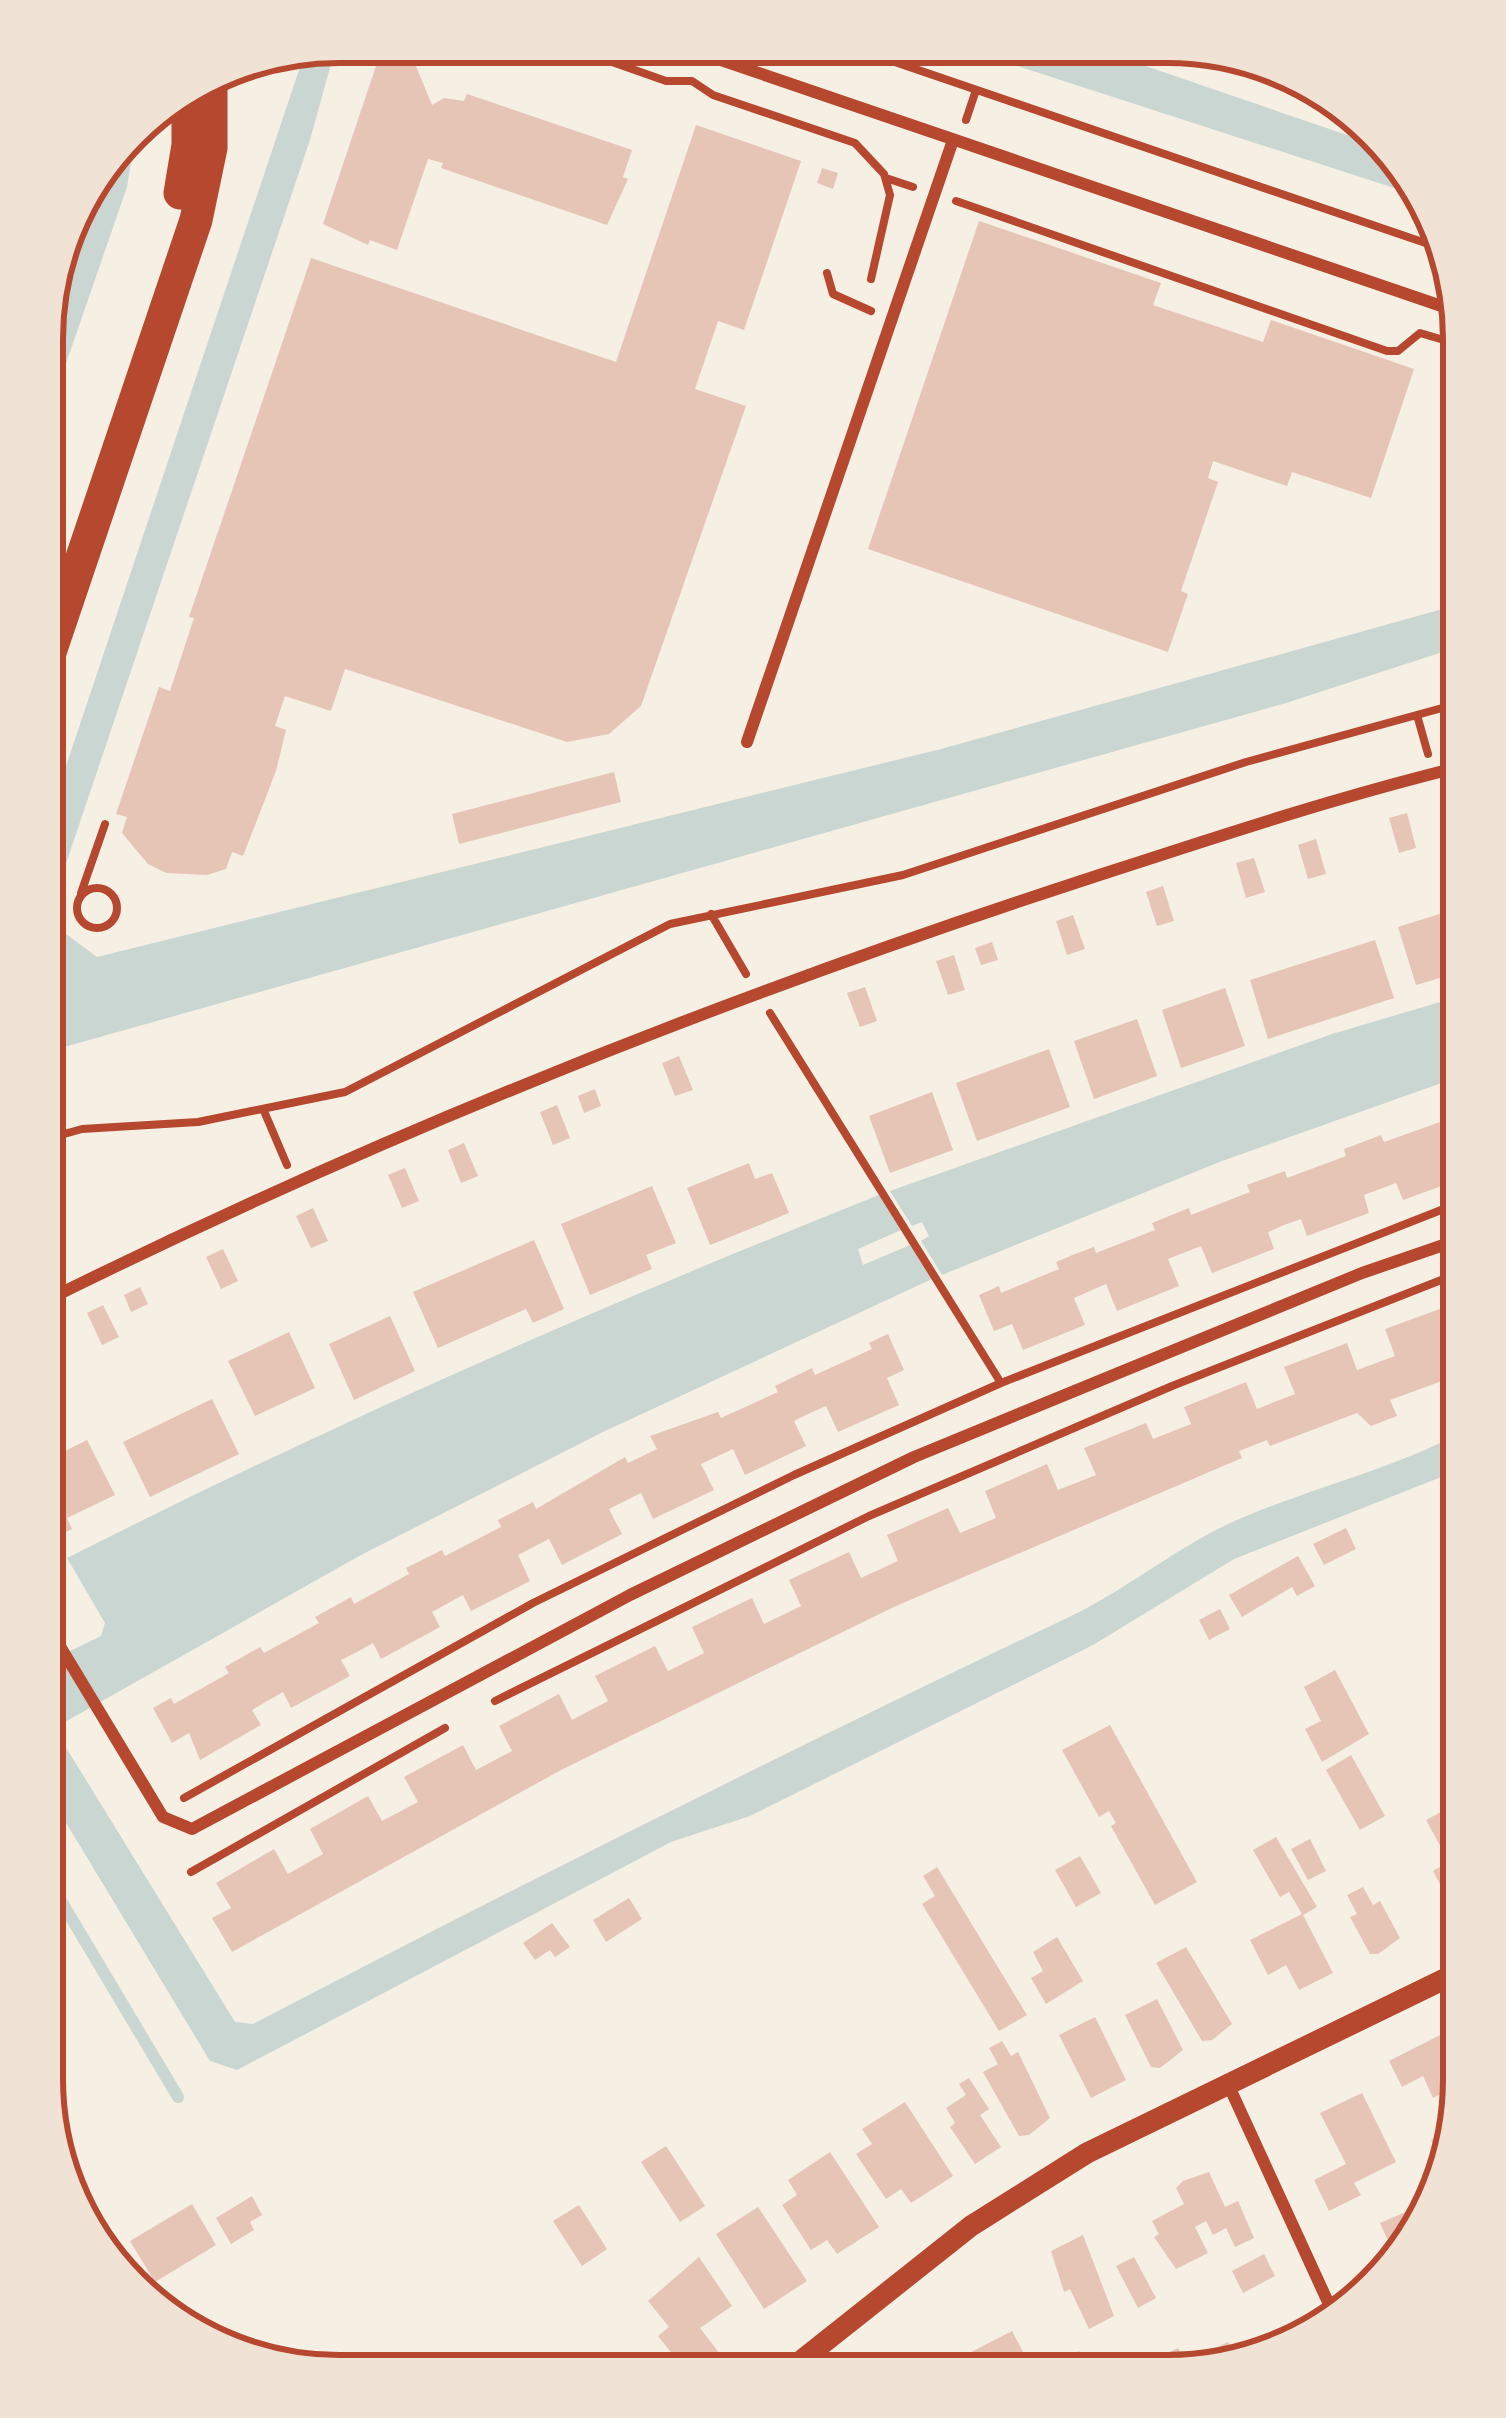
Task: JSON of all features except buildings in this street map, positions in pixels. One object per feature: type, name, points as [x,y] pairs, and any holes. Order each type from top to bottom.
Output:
[{"type":"highway","points":[[63,614],[196,220],[212,148],[211,95]]},
{"type":"highway","points":[[63,558],[172,222],[188,145],[188,109]]},
{"type":"street","points":[[729,64],[1441,306]]},
{"type":"street","points":[[747,742],[952,142]]},
{"type":"street","points":[[63,1292],[293,1179],[758,993],[1140,862],[1443,771]]},
{"type":"street","points":[[63,1652],[163,1816],[180,1828],[207,1824],[630,1595],[914,1457],[1442,1246]]},
{"type":"street","points":[[809,2355],[1012,2198],[1087,2153],[1442,1980]]},
{"type":"street","points":[[1228,2084],[1328,2302]]},
{"type":"path","points":[[899,63],[1426,243]]},
{"type":"path","points":[[615,64],[666,81],[692,81],[713,95],[855,143],[872,156],[890,195],[871,279]]},
{"type":"path","points":[[972,207],[1387,351],[1398,351],[1420,333],[1443,340]]},
{"type":"path","points":[[827,273],[828,287],[839,299],[892,318]]},
{"type":"path","points":[[63,1134],[82,1129],[198,1122],[345,1092],[670,924],[903,875],[1068,817],[1443,708]]},
{"type":"path","points":[[1417,715],[1434,773]]},
{"type":"path","points":[[81,895],[97,887],[109,892],[117,909],[112,922],[99,928],[86,926],[77,915],[81,895],[105,824]]},
{"type":"path","points":[[710,914],[1001,1383]]},
{"type":"path","points":[[264,1111],[293,1179]]},
{"type":"path","points":[[477,1710],[889,1508],[1151,1395],[1442,1280]]},
{"type":"path","points":[[191,1873],[457,1721]]},
{"type":"shaded area","points":[[1009,63],[1137,63],[1355,138],[1398,189]]},
{"type":"shaded area","points":[[331,64],[310,140],[63,873],[63,775],[300,66]]},
{"type":"shaded area","points":[[132,158],[127,187],[63,372],[65,303],[72,268],[91,217]]},
{"type":"shaded area","points":[[1443,609],[1443,652],[1286,703],[63,1047],[63,932],[97,957],[941,749]]},
{"type":"shaded area","points":[[1443,1001],[1443,1083],[1222,1161],[942,1275],[921,1241],[929,1236],[922,1222],[912,1226],[890,1191],[1332,1034]]},
{"type":"shaded area","points":[[879,1195],[901,1230],[858,1249],[863,1265],[910,1245],[932,1279],[603,1432],[361,1555],[63,1723],[63,1654],[101,1636],[105,1623],[67,1558],[267,1460],[673,1279]]},
{"type":"shaded area","points":[[1442,1441],[1442,1477],[1234,1559],[1093,1645],[750,1816],[671,1842],[237,2070],[210,2061],[63,1818],[63,1743],[235,2022],[253,2024],[659,1817],[1069,1617],[1226,1525]]},
{"type":"waterway","points":[[63,1904],[178,2097]]}]
